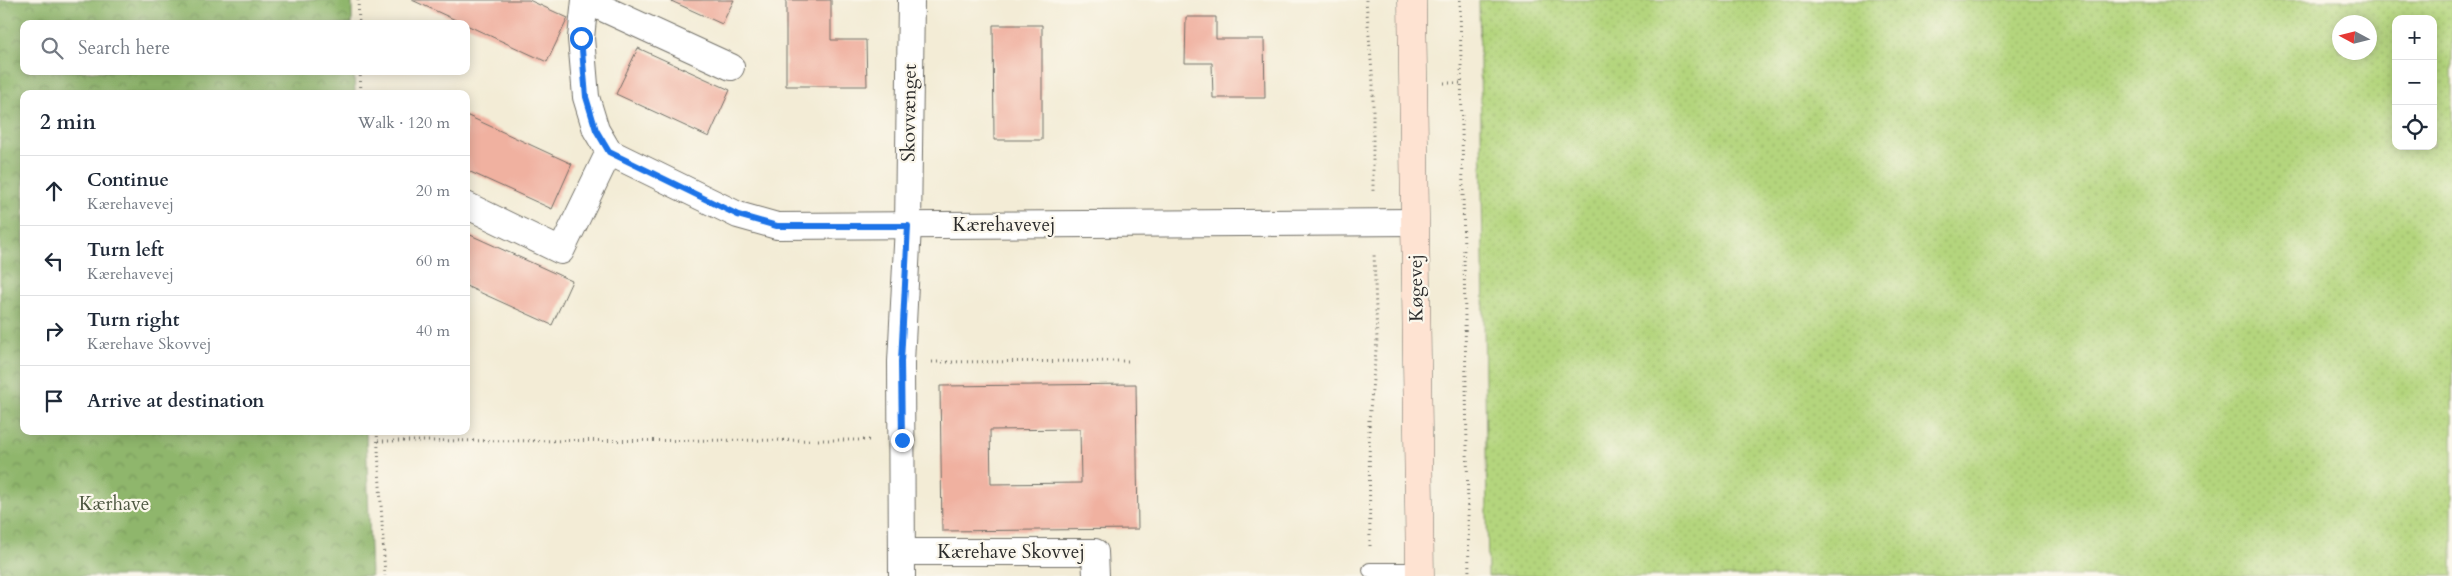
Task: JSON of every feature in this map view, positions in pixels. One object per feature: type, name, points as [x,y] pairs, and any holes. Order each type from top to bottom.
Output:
[{"type":"main road","name":"Køgevej","points":[[1412,0],[1419,573]]},
{"type":"street","points":[[470,207],[561,251],[609,152],[596,130],[586,97],[581,38],[585,0],[730,67]]},
{"type":"street","name":"Skovvænget","points":[[908,226],[911,0]]},
{"type":"street","name":"Kærehavevej","points":[[609,152],[738,215],[777,226],[1415,222]]},
{"type":"street","name":"Kærehave Skovvej","points":[[908,226],[901,362],[902,564],[1095,552],[1096,576]]},
{"type":"lane","points":[[1370,570],[1419,573]]},
{"type":"path","points":[[358,0],[359,20]]},
{"type":"path","points":[[1366,0],[1373,84],[1373,222],[1377,340],[1369,420],[1370,570]]},
{"type":"path","points":[[1460,0],[1469,576]]},
{"type":"path","points":[[360,75],[361,90]]},
{"type":"path","points":[[901,362],[1128,361]]},
{"type":"path","points":[[377,435],[385,576]]},
{"type":"path","points":[[378,441],[902,440]]},
{"type":"green space","name":"Kærhave","points":[[0,0],[352,0],[352,20],[20,20],[20,75],[354,75],[355,90],[20,90],[20,435],[366,435],[371,576],[0,576]]},
{"type":"green space","points":[[1479,0],[2452,0],[2452,576],[1488,576]]},
{"type":"building","points":[[412,0],[529,0],[568,18],[547,62],[470,27],[470,20],[456,20]]},
{"type":"building","points":[[669,0],[734,0],[722,24]]},
{"type":"building","points":[[786,0],[831,0],[831,40],[866,40],[867,86],[786,86]]},
{"type":"building","points":[[1186,17],[1216,17],[1216,39],[1264,39],[1265,98],[1213,98],[1212,63],[1185,63]]},
{"type":"building","points":[[993,25],[1042,25],[1042,140],[994,140]]},
{"type":"building","points":[[638,48],[730,90],[709,137],[616,94]]},
{"type":"building","points":[[470,117],[572,164],[552,209],[470,172]]},
{"type":"building","points":[[470,235],[572,281],[552,325],[470,288]]},
{"type":"building","points":[[1136,384],[1138,529],[942,531],[940,386]],"holes":[[[1080,429],[1081,483],[991,484],[990,430]]]},
{"type":"route","points":[[581,38],[586,97],[596,130],[609,152],[738,215],[777,226],[908,226],[901,362],[902,440]]}]
